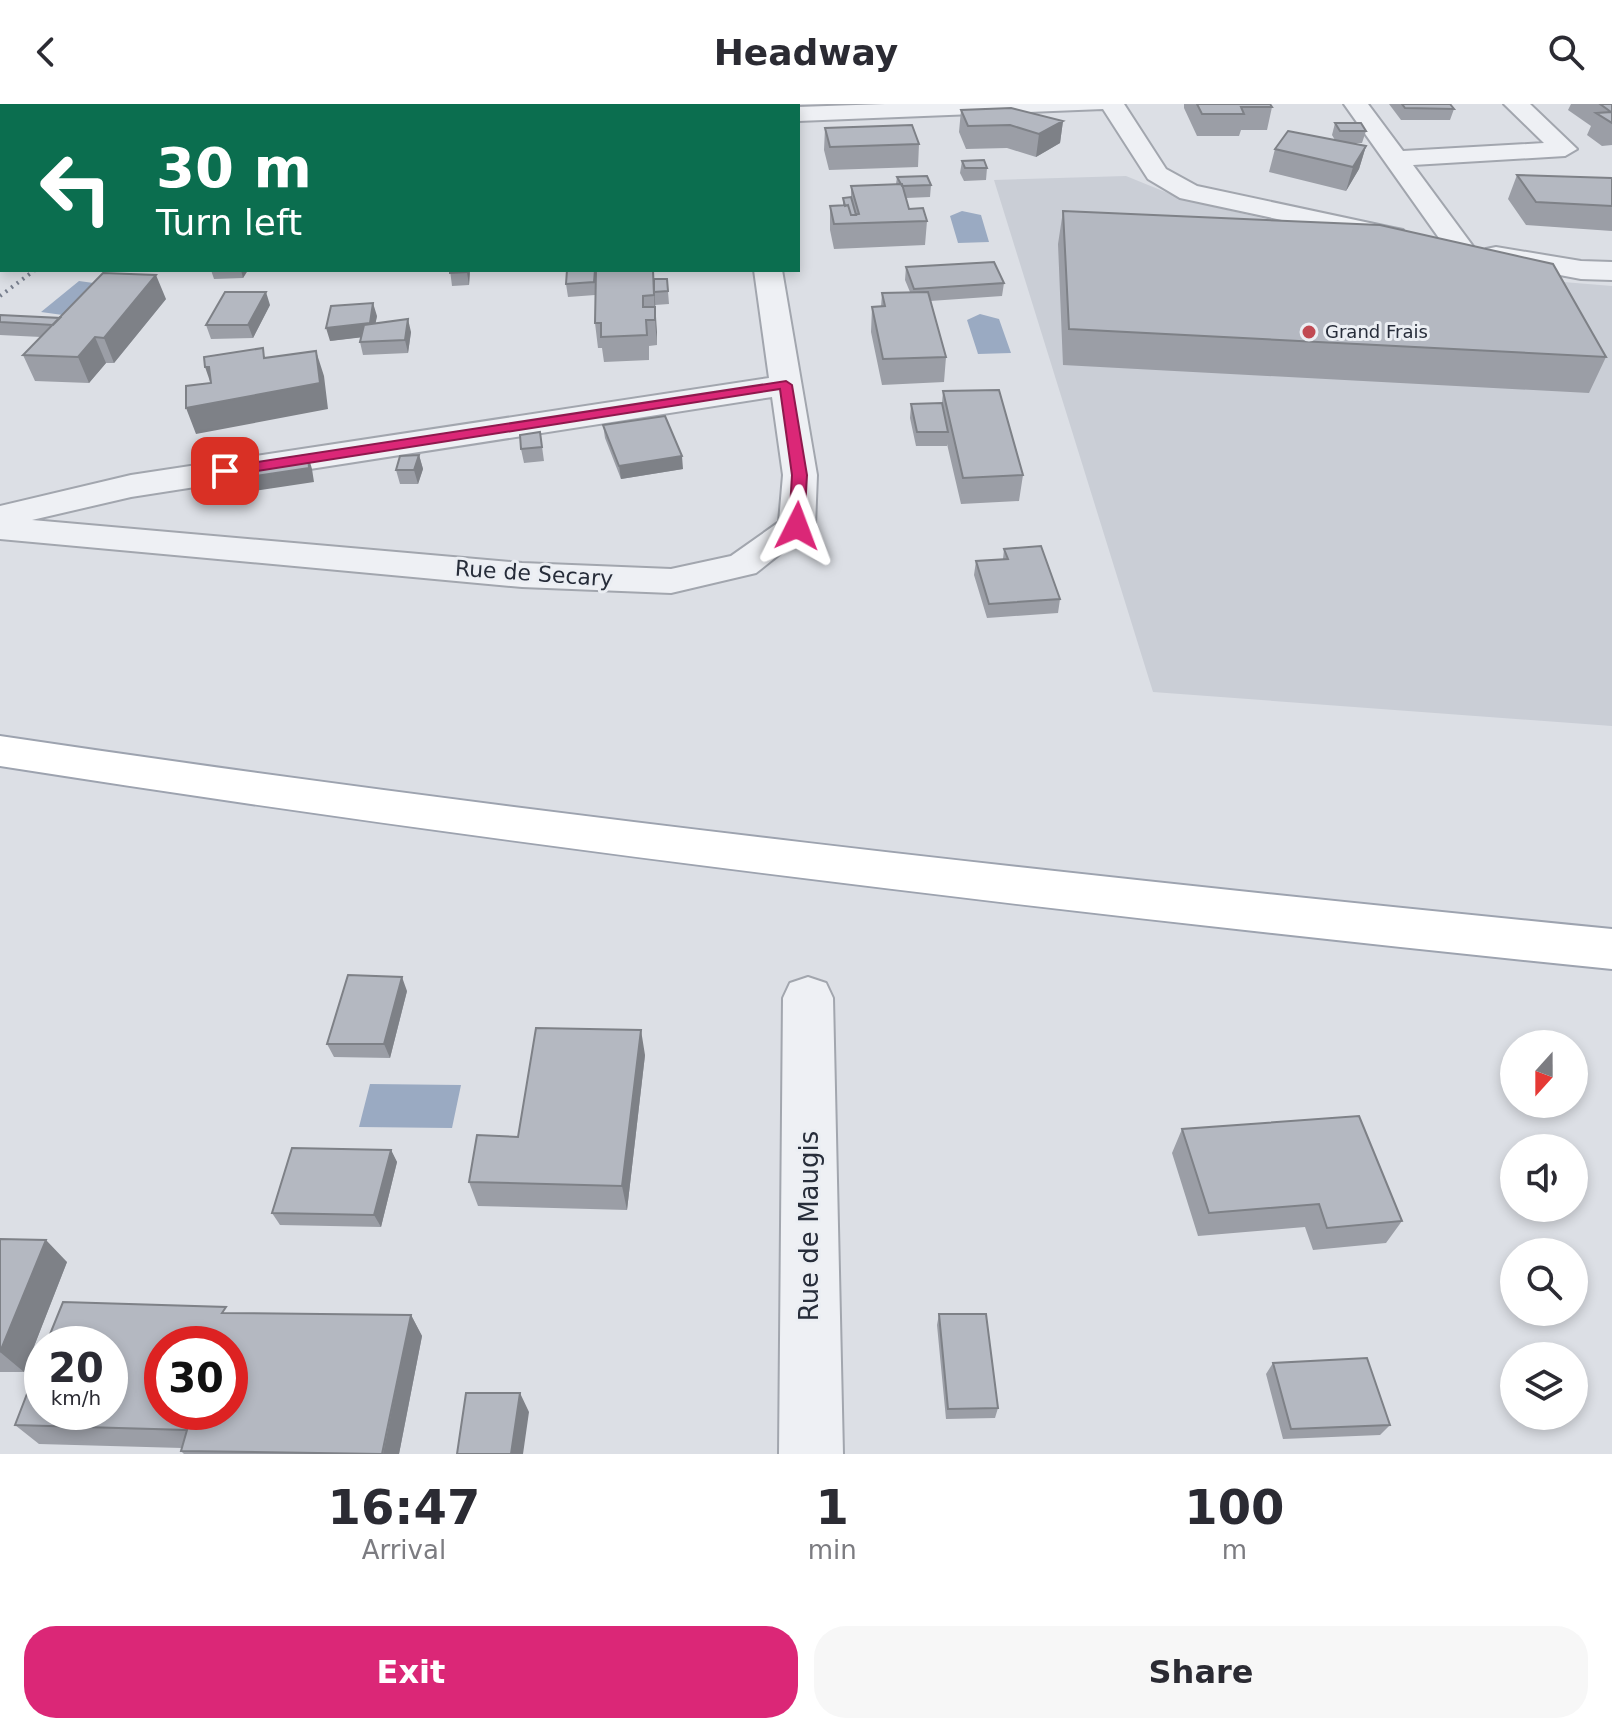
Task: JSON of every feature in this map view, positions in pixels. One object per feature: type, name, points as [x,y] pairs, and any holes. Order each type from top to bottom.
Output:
[{"type":"main road","points":[[0,751],[283,796],[1079,896],[1612,949]]},
{"type":"street","points":[[800,114],[1095,104]]},
{"type":"street","points":[[1112,104],[1157,174],[1189,192],[1461,249],[1581,270],[1612,271]]},
{"type":"street","points":[[1356,104],[1461,249]]},
{"type":"street","points":[[1396,159],[1565,149],[1516,104]]},
{"type":"street","name":"Rue de Secary","points":[[0,528],[522,575],[671,581],[743,565],[797,526],[800,475],[768,272]]},
{"type":"street","points":[[0,517],[131,486],[786,385]]},
{"type":"street","name":"Rue de Maugis","points":[[808,998],[811,1454]]},
{"type":"shaded area","points":[[1126,176],[1185,200],[1515,278],[1612,286],[1612,726],[1153,692],[994,180]]},
{"type":"water","points":[[962,211],[981,215],[989,242],[958,243],[950,216]]},
{"type":"water","points":[[79,281],[108,285],[70,316],[41,312]]},
{"type":"water","points":[[980,314],[999,319],[1011,353],[978,354],[967,320]]},
{"type":"water","points":[[370,1084],[461,1085],[452,1128],[359,1127]]},
{"type":"building","points":[[1197,104],[1270,104],[1272,107],[1241,107],[1244,114],[1202,114]]},
{"type":"building","points":[[1402,104],[1450,104],[1454,109],[1405,108]]},
{"type":"building","points":[[1600,104],[1612,104],[1612,123],[1596,113],[1611,112]]},
{"type":"building","points":[[1011,108],[1063,121],[1039,134],[1010,125],[968,126],[961,110]]},
{"type":"building","points":[[1335,123],[1361,123],[1366,131],[1340,131]]},
{"type":"building","points":[[912,125],[919,144],[830,147],[825,128]]},
{"type":"building","points":[[1288,131],[1366,146],[1353,167],[1275,149]]},
{"type":"building","points":[[984,160],[987,168],[965,168],[962,161]]},
{"type":"building","points":[[1517,175],[1612,178],[1612,206],[1536,202]]},
{"type":"building","points":[[927,176],[931,185],[902,186],[897,177]]},
{"type":"building","points":[[902,184],[909,209],[923,208],[927,221],[834,224],[830,206],[848,205],[851,215],[859,214],[851,186]]},
{"type":"building","points":[[851,197],[856,215],[851,215],[848,205],[845,206],[843,198]]},
{"type":"building","name":"Grand Frais","points":[[1063,211],[1380,225],[1553,264],[1606,357],[1069,329]]},
{"type":"building","points":[[994,262],[1004,283],[914,289],[906,267]]},
{"type":"building","points":[[567,272],[595,272],[594,282],[566,284]]},
{"type":"building","points":[[596,272],[653,272],[654,295],[643,296],[643,307],[655,307],[655,320],[646,320],[647,335],[601,337],[601,323],[595,323]]},
{"type":"building","points":[[103,273],[156,275],[104,338],[95,337],[78,357],[23,355]]},
{"type":"building","points":[[654,279],[667,279],[668,291],[654,292]]},
{"type":"building","points":[[225,292],[266,292],[248,325],[206,325]]},
{"type":"building","points":[[928,292],[946,357],[883,359],[872,307],[885,306],[882,293]]},
{"type":"building","points":[[373,303],[370,323],[326,328],[331,306]]},
{"type":"building","points":[[0,315],[60,318],[53,325],[0,322]]},
{"type":"building","points":[[408,319],[405,340],[360,342],[364,325]]},
{"type":"building","points":[[263,348],[264,358],[316,351],[320,383],[186,408],[186,386],[211,383],[204,357]]},
{"type":"building","points":[[999,390],[1023,475],[963,478],[943,391]]},
{"type":"building","points":[[942,403],[948,432],[917,432],[911,404]]},
{"type":"building","points":[[665,416],[682,456],[619,466],[603,425]]},
{"type":"building","points":[[540,432],[542,447],[521,449],[520,435]]},
{"type":"building","points":[[308,455],[309,468],[236,479],[236,466]]},
{"type":"building","points":[[419,455],[414,470],[396,470],[400,456]]},
{"type":"building","points":[[1041,546],[1060,599],[989,604],[976,561],[1008,559],[1004,549]]},
{"type":"building","points":[[348,975],[402,977],[384,1044],[327,1044]]},
{"type":"building","points":[[536,1028],[641,1030],[622,1186],[469,1182],[477,1135],[518,1137]]},
{"type":"building","points":[[1359,1116],[1402,1221],[1327,1228],[1319,1204],[1209,1213],[1182,1129]]},
{"type":"building","points":[[292,1148],[391,1150],[374,1215],[272,1213]]},
{"type":"building","points":[[0,1239],[46,1240],[0,1352]]},
{"type":"building","points":[[63,1302],[226,1307],[222,1313],[411,1315],[382,1454],[181,1451],[187,1430],[248,1430],[248,1326],[144,1326],[144,1429],[128,1428],[128,1326],[53,1326]]},
{"type":"building","points":[[939,1314],[986,1314],[998,1408],[948,1409]]},
{"type":"building","points":[[1367,1358],[1390,1425],[1291,1429],[1273,1363]]},
{"type":"building","points":[[466,1393],[520,1393],[511,1454],[457,1454]]},
{"type":"building","points":[[24,1402],[24,1425],[15,1425]]},
{"type":"railway","points":[[0,296],[32,272]]},
{"type":"place","name":"Grand Frais","points":[[1309,332]]},
{"type":"route","points":[[225,471],[786,385],[800,475],[797,526]]}]
